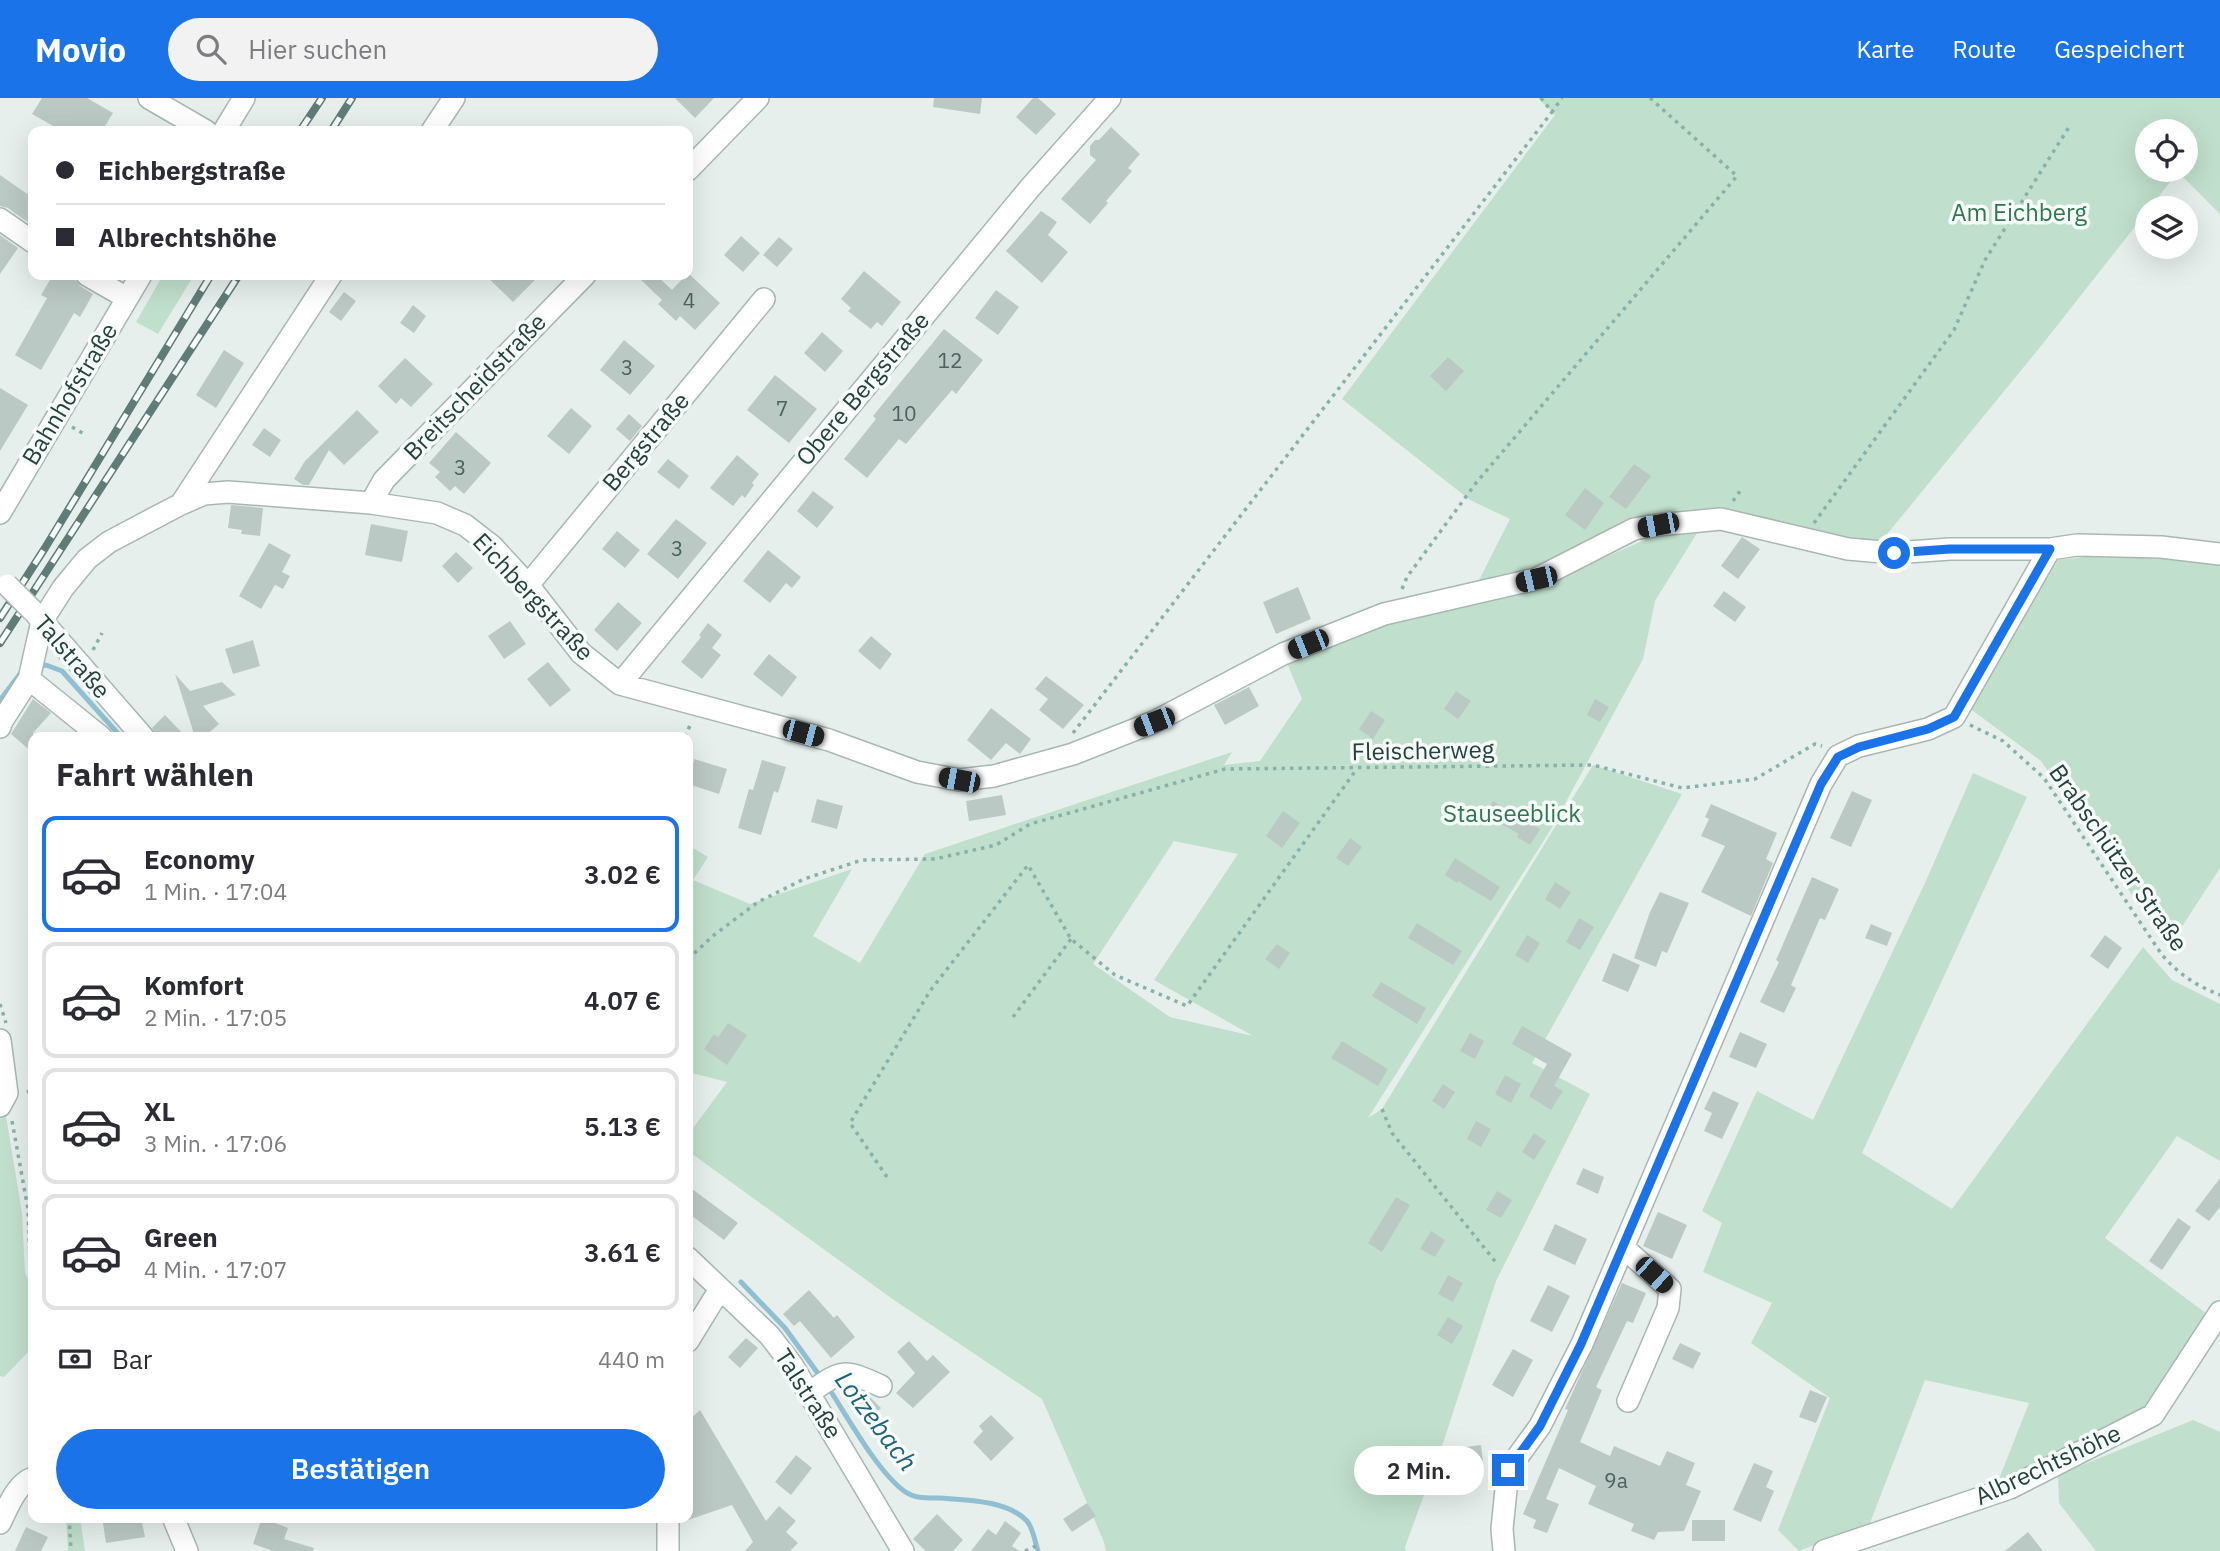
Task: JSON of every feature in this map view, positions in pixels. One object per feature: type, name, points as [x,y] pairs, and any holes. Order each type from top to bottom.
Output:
[{"type":"street","points":[[149,98],[197,126]]},
{"type":"street","points":[[227,126],[244,98]]},
{"type":"street","points":[[435,126],[454,98]]},
{"type":"street","points":[[693,165],[758,98]]},
{"type":"street","name":"Obere Bergstraße","points":[[620,684],[1029,189],[1110,98]]},
{"type":"street","points":[[0,219],[28,239]]},
{"type":"street","points":[[96,280],[127,298]]},
{"type":"street","name":"Bahnhofstraße","points":[[0,513],[138,280]]},
{"type":"street","points":[[181,504],[328,280]]},
{"type":"street","name":"Breitscheidstraße","points":[[371,503],[384,480],[580,280]]},
{"type":"street","name":"Bergstraße","points":[[528,585],[764,299]]},
{"type":"street","name":"Eichbergstraße","points":[[29,680],[35,653],[38,616],[87,559],[109,542],[181,504],[204,494],[228,492],[371,503],[437,513],[465,525],[492,546],[528,585],[582,653],[620,684],[829,740],[916,772],[959,780],[994,776],[1063,757],[1154,722],[1283,654],[1394,611],[1536,579],[1634,529],[1721,519],[1848,549],[1894,553],[1950,549],[2050,549],[2077,545],[2149,547],[2220,554]]},
{"type":"street","points":[[1504,1551],[1502,1529],[1508,1470],[1540,1426],[1581,1344],[1815,797],[1838,757],[1859,747],[1928,729],[1954,717],[2050,549]]},
{"type":"street","name":"Talstraße","points":[[3,582],[38,616],[139,732]]},
{"type":"street","points":[[0,727],[29,680]]},
{"type":"street","name":"Talstraße","points":[[29,680],[94,732]]},
{"type":"street","points":[[0,1040],[4,1099]]},
{"type":"street","points":[[1624,1248],[1670,1289],[1668,1308],[1628,1401]]},
{"type":"street","name":"Talstraße","points":[[693,1263],[769,1336],[792,1365],[818,1387],[903,1551]]},
{"type":"street","points":[[693,1333],[720,1289]]},
{"type":"street","name":"Albrechtshöhe","points":[[1836,1549],[2010,1488],[2153,1415],[2220,1312]]},
{"type":"street","points":[[818,1387],[843,1373],[855,1374],[881,1386]]},
{"type":"street","points":[[0,1523],[18,1488],[28,1480]]},
{"type":"street","points":[[175,1523],[187,1551]]},
{"type":"street","points":[[668,1523],[668,1551]]},
{"type":"path","points":[[1541,98],[1552,112]]},
{"type":"path","points":[[1063,757],[1067,740],[1562,98]]},
{"type":"path","points":[[1394,611],[1407,577],[1476,483],[1737,176],[1650,98]]},
{"type":"path","points":[[1802,538],[1954,330],[1984,260],[2069,127]]},
{"type":"path","points":[[70,425],[86,435]]},
{"type":"path","name":"Brabschützer Straße","points":[[1954,717],[2003,741],[2044,778],[2162,955],[2178,972],[2220,995]]},
{"type":"path","name":"Fleischerweg","points":[[693,954],[758,902],[804,879],[862,860],[935,859],[996,845],[1030,824],[1225,769],[1593,765],[1682,788],[1755,779],[1815,744],[1824,746]]},
{"type":"path","points":[[887,1177],[850,1123],[930,991],[1028,865],[1071,939],[1115,975],[1187,1006],[1357,769]]},
{"type":"path","points":[[1013,1017],[1071,939]]},
{"type":"path","points":[[4,1099],[27,1209],[28,1230]]},
{"type":"path","points":[[1382,1109],[1392,1133],[1498,1265]]},
{"type":"path","points":[[69,1523],[71,1551]]},
{"type":"path","points":[[1027,1550],[1038,1545]]},
{"type":"green space","name":"Am Eichberg","points":[[1538,98],[2220,98],[2220,214],[2188,182],[2198,182],[2198,119],[2135,119],[2135,182],[2170,182],[2159,196],[2135,196],[2135,227],[1879,544],[1793,529],[1736,514],[1674,512],[1634,519],[1535,568],[1478,582],[1510,519],[1470,500],[1342,399],[1555,115]]},
{"type":"green space","points":[[160,280],[191,280],[158,334],[136,322]]},
{"type":"green space","name":"Stauseeblick","points":[[1697,533],[1655,601],[1643,659],[1553,826],[1368,1118],[1382,1109],[1593,765],[1682,794],[1532,1063],[1590,1094],[1496,1281],[1443,1443],[1405,1547],[1406,1551],[1106,1551],[1042,1399],[894,1300],[693,1155],[693,1128],[727,1082],[693,1073],[693,880],[750,904],[852,869],[813,936],[860,963],[925,854],[1232,752],[1224,765],[1260,761],[1302,699],[1287,663],[1380,623],[1529,591],[1658,534]],"holes":[[[1174,841],[1238,854],[1154,980],[1253,1036],[1170,1017],[1093,964]]]},
{"type":"green space","points":[[2123,553],[2220,560],[2220,868],[2168,948],[2041,761],[1969,708],[2058,560]]},
{"type":"green space","points":[[1973,773],[2027,797],[1862,1153],[1952,1209],[2143,947],[2172,980],[2220,1004],[2220,1161],[2177,1136],[2105,1238],[2207,1314],[2149,1412],[1997,1484],[2029,1403],[1925,1380],[1870,1523],[1799,1551],[1778,1530],[1830,1398],[1751,1343],[1772,1303],[1703,1272],[1722,1223],[1702,1211],[1757,1091],[1813,1120],[1925,883]]},
{"type":"green space","points":[[693,848],[708,857],[693,880]]},
{"type":"green space","points":[[5,1110],[22,1213],[25,1273],[28,1279],[28,1352],[4,1377],[0,1376],[0,1119]]},
{"type":"green space","points":[[2193,1420],[2220,1432],[2220,1551],[2096,1551],[2059,1503],[2058,1475]]},
{"type":"green space","points":[[66,1523],[81,1523],[85,1551],[68,1551]]},
{"type":"building","points":[[42,98],[87,98],[113,113],[105,126],[53,126],[32,114]]},
{"type":"building","points":[[675,98],[714,98],[695,118]]},
{"type":"building","points":[[934,98],[982,98],[980,114],[933,107]]},
{"type":"building","points":[[1033,98],[1038,98],[1056,114],[1036,135],[1016,117]]},
{"type":"building","points":[[1111,127],[1140,154],[1128,168],[1132,171],[1090,224],[1061,199],[1096,160],[1090,155],[1090,146]]},
{"type":"building","points":[[0,175],[28,195],[28,222],[8,208],[0,206]]},
{"type":"building","points":[[1041,211],[1057,222],[1048,235],[1068,252],[1042,283],[1006,251]]},
{"type":"building","points":[[0,235],[18,248],[0,274]]},
{"type":"building","points":[[741,236],[760,253],[743,272],[724,255]]},
{"type":"building","points":[[779,237],[793,249],[777,267],[763,255]]},
{"type":"building","points":[[864,271],[901,302],[882,326],[877,322],[871,329],[848,311],[851,308],[841,299]]},
{"type":"building","points":[[693,278],[720,303],[695,330],[680,316],[676,321],[658,304],[662,300],[641,280],[661,280],[672,290],[681,280],[693,280]]},
{"type":"building","points":[[50,280],[75,280],[93,294],[80,317],[74,313],[41,370],[15,355],[47,298],[41,295]]},
{"type":"building","points":[[490,280],[535,280],[513,302]]},
{"type":"building","points":[[996,290],[1019,307],[998,335],[975,318]]},
{"type":"building","points":[[344,292],[356,301],[341,321],[329,312]]},
{"type":"building","points":[[413,305],[426,316],[414,333],[400,323]]},
{"type":"building","points":[[944,329],[983,360],[956,394],[952,390],[906,444],[899,439],[867,478],[844,459],[876,419],[873,416]]},
{"type":"building","points":[[822,332],[843,351],[825,372],[804,353]]},
{"type":"building","points":[[624,340],[655,366],[630,395],[600,370]]},
{"type":"building","points":[[224,350],[244,363],[216,408],[196,395]]},
{"type":"building","points":[[1448,357],[1464,371],[1446,391],[1430,376]]},
{"type":"building","points":[[405,358],[433,384],[411,407],[401,398],[396,404],[378,386]]},
{"type":"building","points":[[775,375],[817,409],[789,443],[747,410]]},
{"type":"building","points":[[0,388],[28,405],[0,451]]},
{"type":"building","points":[[571,408],[592,426],[569,454],[547,436]]},
{"type":"building","points":[[357,410],[379,432],[344,465],[329,450],[309,485],[303,485],[294,479],[305,461]]},
{"type":"building","points":[[629,414],[642,426],[630,441],[616,429]]},
{"type":"building","points":[[264,428],[281,440],[270,457],[252,445]]},
{"type":"building","points":[[456,432],[491,463],[464,494],[455,486],[450,491],[435,477],[440,472],[429,463]]},
{"type":"building","points":[[737,455],[759,474],[745,498],[742,495],[733,506],[710,488]]},
{"type":"building","points":[[668,459],[689,476],[679,489],[657,472]]},
{"type":"building","points":[[1634,464],[1651,476],[1626,509],[1609,497]]},
{"type":"building","points":[[1585,488],[1604,503],[1585,530],[1565,515]]},
{"type":"building","points":[[813,491],[834,507],[817,528],[797,511]]},
{"type":"building","points":[[231,505],[263,508],[260,536],[241,534],[242,530],[228,528]]},
{"type":"building","points":[[676,519],[707,543],[678,579],[647,554]]},
{"type":"building","points":[[371,524],[408,531],[402,562],[365,555]]},
{"type":"building","points":[[617,531],[640,550],[625,568],[602,549]]},
{"type":"building","points":[[1742,537],[1760,549],[1738,579],[1721,566]]},
{"type":"building","points":[[269,543],[291,555],[282,572],[290,576],[283,589],[275,585],[261,609],[239,596]]},
{"type":"building","points":[[768,550],[801,577],[792,588],[786,583],[770,603],[743,581]]},
{"type":"building","points":[[456,552],[473,568],[458,583],[442,566]]},
{"type":"building","points":[[1298,587],[1311,619],[1276,634],[1263,602]]},
{"type":"building","points":[[1724,591],[1746,607],[1735,622],[1713,606]]},
{"type":"building","points":[[618,602],[642,623],[617,651],[594,630]]},
{"type":"building","points":[[510,621],[526,644],[504,659],[488,636]]},
{"type":"building","points":[[708,623],[722,635],[712,648],[721,655],[702,679],[681,662],[701,637],[699,635]]},
{"type":"building","points":[[871,636],[892,654],[880,670],[858,651]]},
{"type":"building","points":[[253,640],[260,666],[233,674],[225,649]]},
{"type":"building","points":[[769,654],[797,677],[782,697],[753,674]]},
{"type":"building","points":[[548,662],[571,690],[550,707],[527,679]]},
{"type":"building","points":[[175,674],[190,691],[222,682],[236,695],[203,706],[219,724],[210,732],[193,732]]},
{"type":"building","points":[[1046,676],[1084,705],[1063,729],[1039,710],[1048,699],[1035,689]]},
{"type":"building","points":[[1249,687],[1259,706],[1225,725],[1214,705]]},
{"type":"building","points":[[1456,691],[1471,701],[1458,719],[1444,709]]},
{"type":"building","points":[[33,699],[51,713],[34,732],[28,732],[28,749],[11,734]]},
{"type":"building","points":[[1595,699],[1609,707],[1600,722],[1587,715]]},
{"type":"building","points":[[991,708],[1031,739],[1020,754],[1006,743],[991,760],[967,740]]},
{"type":"building","points":[[1371,711],[1385,720],[1373,739],[1359,729]]},
{"type":"building","points":[[165,715],[181,732],[154,732],[152,728]]},
{"type":"building","points":[[694,759],[727,769],[719,794],[693,786]]},
{"type":"building","points":[[762,760],[786,767],[778,793],[774,791],[761,835],[738,828],[749,789],[753,790]]},
{"type":"building","points":[[1852,791],[1872,800],[1851,847],[1830,838]]},
{"type":"building","points":[[1002,795],[1006,815],[969,821],[966,801]]},
{"type":"building","points":[[817,799],[843,806],[837,829],[811,822]]},
{"type":"building","points":[[1493,801],[1540,829],[1530,845],[1517,837],[1519,834],[1485,815]]},
{"type":"building","points":[[1711,804],[1777,833],[1766,859],[1773,863],[1751,916],[1701,892],[1725,846],[1701,836],[1709,819],[1705,817]]},
{"type":"building","points":[[1283,811],[1300,823],[1282,848],[1266,836]]},
{"type":"building","points":[[1350,838],[1362,847],[1348,866],[1336,858]]},
{"type":"building","points":[[1455,858],[1500,887],[1491,901],[1445,875]]},
{"type":"building","points":[[1812,877],[1839,889],[1825,920],[1820,918],[1791,985],[1796,988],[1784,1013],[1760,1002],[1779,962],[1776,960]]},
{"type":"building","points":[[1555,882],[1571,892],[1560,909],[1545,899]]},
{"type":"building","points":[[1660,892],[1689,903],[1667,953],[1662,951],[1656,967],[1634,958]]},
{"type":"building","points":[[1579,918],[1594,927],[1580,950],[1566,942]]},
{"type":"building","points":[[1417,923],[1462,951],[1453,965],[1408,938]]},
{"type":"building","points":[[1871,924],[1892,933],[1887,946],[1865,938]]},
{"type":"building","points":[[1527,935],[1540,943],[1528,963],[1515,955]]},
{"type":"building","points":[[2105,935],[2122,948],[2108,969],[2090,956]]},
{"type":"building","points":[[1277,944],[1290,953],[1279,969],[1265,959]]},
{"type":"building","points":[[1613,953],[1640,965],[1628,992],[1602,981]]},
{"type":"building","points":[[1381,982],[1426,1008],[1417,1024],[1372,996]]},
{"type":"building","points":[[728,1023],[747,1035],[727,1065],[704,1049],[714,1034],[718,1037]]},
{"type":"building","points":[[1522,1026],[1572,1054],[1554,1086],[1563,1091],[1551,1110],[1529,1096],[1547,1064],[1512,1044]]},
{"type":"building","points":[[1740,1032],[1767,1044],[1756,1068],[1729,1057]]},
{"type":"building","points":[[1470,1033],[1484,1041],[1475,1059],[1460,1051]]},
{"type":"building","points":[[1342,1041],[1388,1069],[1378,1086],[1331,1058]]},
{"type":"building","points":[[1505,1075],[1521,1084],[1511,1103],[1495,1094]]},
{"type":"building","points":[[1443,1084],[1455,1092],[1444,1109],[1432,1101]]},
{"type":"building","points":[[1713,1091],[1739,1103],[1722,1139],[1704,1131],[1712,1113],[1704,1109]]},
{"type":"building","points":[[1476,1121],[1491,1129],[1481,1147],[1467,1139]]},
{"type":"building","points":[[1534,1133],[1546,1141],[1534,1160],[1522,1152]]},
{"type":"building","points":[[1583,1168],[1604,1177],[1598,1194],[1576,1184]]},
{"type":"building","points":[[2220,1178],[2220,1207],[2209,1221],[2195,1211]]},
{"type":"building","points":[[693,1190],[738,1223],[724,1240],[693,1217]]},
{"type":"building","points":[[1497,1191],[1512,1200],[1501,1218],[1486,1210]]},
{"type":"building","points":[[1396,1197],[1410,1205],[1382,1252],[1368,1243]]},
{"type":"building","points":[[1658,1212],[1687,1225],[1672,1259],[1643,1246]]},
{"type":"building","points":[[2178,1218],[2191,1227],[2162,1270],[2149,1261]]},
{"type":"building","points":[[1555,1224],[1587,1239],[1575,1265],[1543,1250]]},
{"type":"building","points":[[1431,1231],[1445,1240],[1435,1257],[1420,1249]]},
{"type":"building","points":[[1448,1275],[1463,1283],[1453,1302],[1438,1294]]},
{"type":"building","points":[[1622,1283],[1646,1293],[1633,1323],[1627,1321],[1596,1387],[1602,1390],[1580,1442],[1610,1456],[1614,1446],[1660,1466],[1667,1451],[1695,1463],[1686,1485],[1701,1491],[1684,1531],[1658,1532],[1654,1540],[1631,1531],[1634,1524],[1588,1504],[1596,1486],[1559,1468],[1546,1499],[1559,1504],[1547,1533],[1533,1528],[1536,1520],[1523,1514],[1568,1410],[1565,1409]]},
{"type":"building","points":[[1548,1285],[1570,1296],[1552,1332],[1530,1321]]},
{"type":"building","points":[[809,1290],[834,1318],[837,1315],[855,1337],[831,1358],[800,1321],[794,1326],[783,1314]]},
{"type":"building","points":[[1448,1317],[1463,1326],[1452,1344],[1437,1335]]},
{"type":"building","points":[[746,1338],[758,1348],[740,1368],[728,1357]]},
{"type":"building","points":[[909,1341],[927,1361],[933,1355],[950,1372],[913,1408],[896,1393],[915,1373],[897,1352]]},
{"type":"building","points":[[1680,1343],[1701,1353],[1693,1369],[1672,1359]]},
{"type":"building","points":[[1513,1349],[1533,1360],[1513,1397],[1492,1385]]},
{"type":"building","points":[[851,1388],[868,1395],[881,1408],[868,1420],[844,1395]]},
{"type":"building","points":[[1810,1390],[1827,1397],[1816,1423],[1799,1417]]},
{"type":"building","points":[[700,1410],[766,1521],[779,1506],[796,1521],[786,1532],[798,1543],[790,1551],[745,1551],[753,1542],[732,1505],[693,1518],[693,1416]]},
{"type":"building","points":[[991,1415],[1014,1438],[991,1461],[973,1442],[983,1431],[979,1426]]},
{"type":"building","points":[[1481,1445],[1483,1462],[1473,1464],[1476,1485],[1457,1487],[1452,1449]]},
{"type":"building","points":[[796,1455],[812,1468],[791,1495],[775,1482]]},
{"type":"building","points":[[1754,1463],[1773,1471],[1766,1487],[1774,1491],[1761,1522],[1733,1510]]},
{"type":"building","points":[[1087,1503],[1096,1516],[1072,1532],[1063,1519]]},
{"type":"building","points":[[937,1514],[963,1540],[953,1551],[926,1551],[913,1539]]},
{"type":"building","points":[[1692,1520],[1725,1520],[1725,1541],[1692,1541]]},
{"type":"building","points":[[1005,1521],[1021,1533],[1012,1546],[1019,1551],[971,1551],[988,1529],[996,1535]]},
{"type":"building","points":[[103,1523],[142,1523],[145,1537],[106,1543]]},
{"type":"building","points":[[260,1523],[275,1523],[288,1528],[284,1539],[314,1548],[313,1551],[273,1551],[253,1544]]},
{"type":"building","points":[[26,1527],[48,1537],[41,1551],[15,1551]]},
{"type":"building","points":[[2028,1532],[2043,1551],[2005,1551]]},
{"type":"waterway","name":"Lotzebach","points":[[36,667],[46,665],[62,671],[117,732]]},
{"type":"waterway","name":"Lotzebach","points":[[0,700],[23,670]]},
{"type":"waterway","name":"Lotzebach","points":[[741,1282],[785,1328],[822,1379]]},
{"type":"waterway","name":"Lotzebach","points":[[828,1387],[873,1457],[904,1491],[921,1498],[974,1501],[1009,1509],[1027,1521],[1038,1551]]},
{"type":"railway","points":[[303,126],[322,98]]},
{"type":"railway","points":[[334,126],[352,98]]},
{"type":"railway","points":[[0,618],[208,280]]},
{"type":"railway","points":[[0,643],[236,280]]},
{"type":"route","points":[[1508,1470],[1540,1426],[1581,1344],[1821,784],[1838,757],[1859,747],[1928,729],[1954,717],[2050,549],[1950,549],[1894,553]]}]
